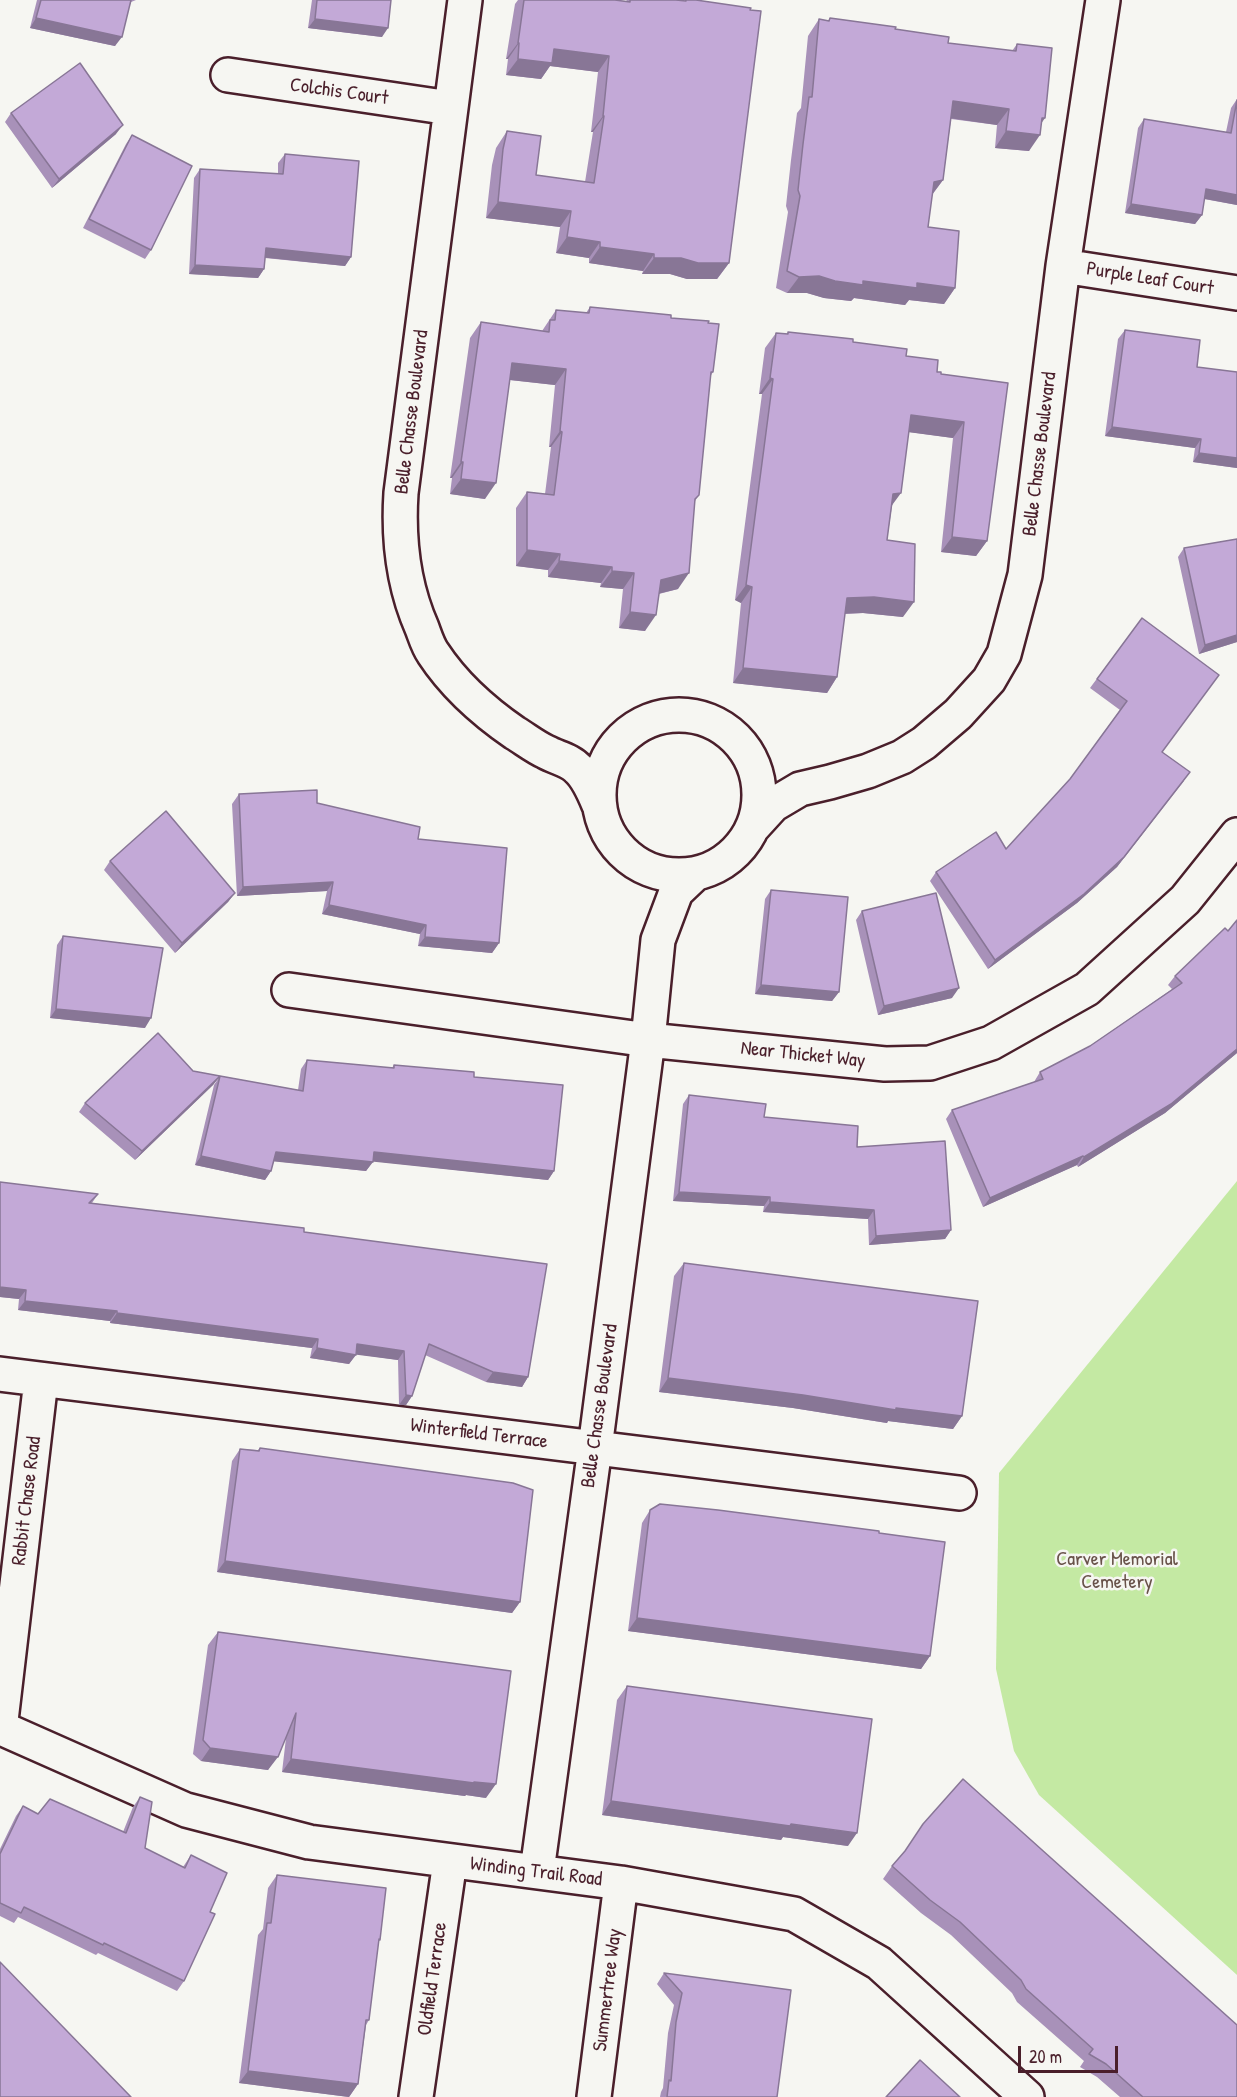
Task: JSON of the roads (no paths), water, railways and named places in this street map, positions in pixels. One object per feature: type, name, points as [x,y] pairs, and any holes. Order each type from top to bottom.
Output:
[{"type":"street","name":"Belle Chasse Boulevard","points":[[465,0],[399,523],[405,574],[412,605],[432,652],[478,706],[546,752],[578,768],[591,787],[612,840],[630,859],[655,872],[670,875],[695,874],[719,865],[743,844],[756,819],[760,802],[753,763]]},
{"type":"street","name":"Belle Chasse Boulevard","points":[[752,828],[773,805],[800,789],[868,771],[902,757],[924,743],[958,714],[989,680],[1004,654],[1025,575],[1063,266],[1103,0]]},
{"type":"street","name":"Colchis Court","points":[[228,75],[450,108]]},
{"type":"street","name":"Purple Leaf Court","points":[[1063,266],[1237,292]]},
{"type":"street","name":"Belle Chasse Boulevard","points":[[599,805],[603,769],[626,735],[646,721],[681,715],[702,718],[733,735],[753,763],[777,780],[800,789]]},
{"type":"street","name":"Belle Chasse Boulevard","points":[[562,758],[596,753],[619,745]]},
{"type":"street","name":"Near Thicket Way","points":[[289,990],[648,1040],[885,1064],[930,1063],[991,1042],[1087,989],[1185,900],[1237,835]]},
{"type":"street","name":"Belle Chasse Boulevard","points":[[537,1871],[648,1040],[658,940],[654,901],[638,863]]},
{"type":"street","name":"Belle Chasse Boulevard","points":[[658,940],[676,892],[695,874]]},
{"type":"street","name":"Winterfield Terrace","points":[[0,1374],[959,1493]]},
{"type":"street","name":"Rabbit Chase Road","points":[[0,1728],[40,1380]]},
{"type":"street","name":"Winding Trail Road","points":[[0,1728],[186,1810],[309,1842],[621,1882],[795,1914],[879,1963],[1027,2097]]},
{"type":"street","name":"Oldfield Terrace","points":[[416,2097],[450,1861]]},
{"type":"street","name":"Summertree Way","points":[[594,2097],[621,1882]]},
{"type":"park label","name":"Carver Memorial Cemetery","points":[[1117,1572]]}]
